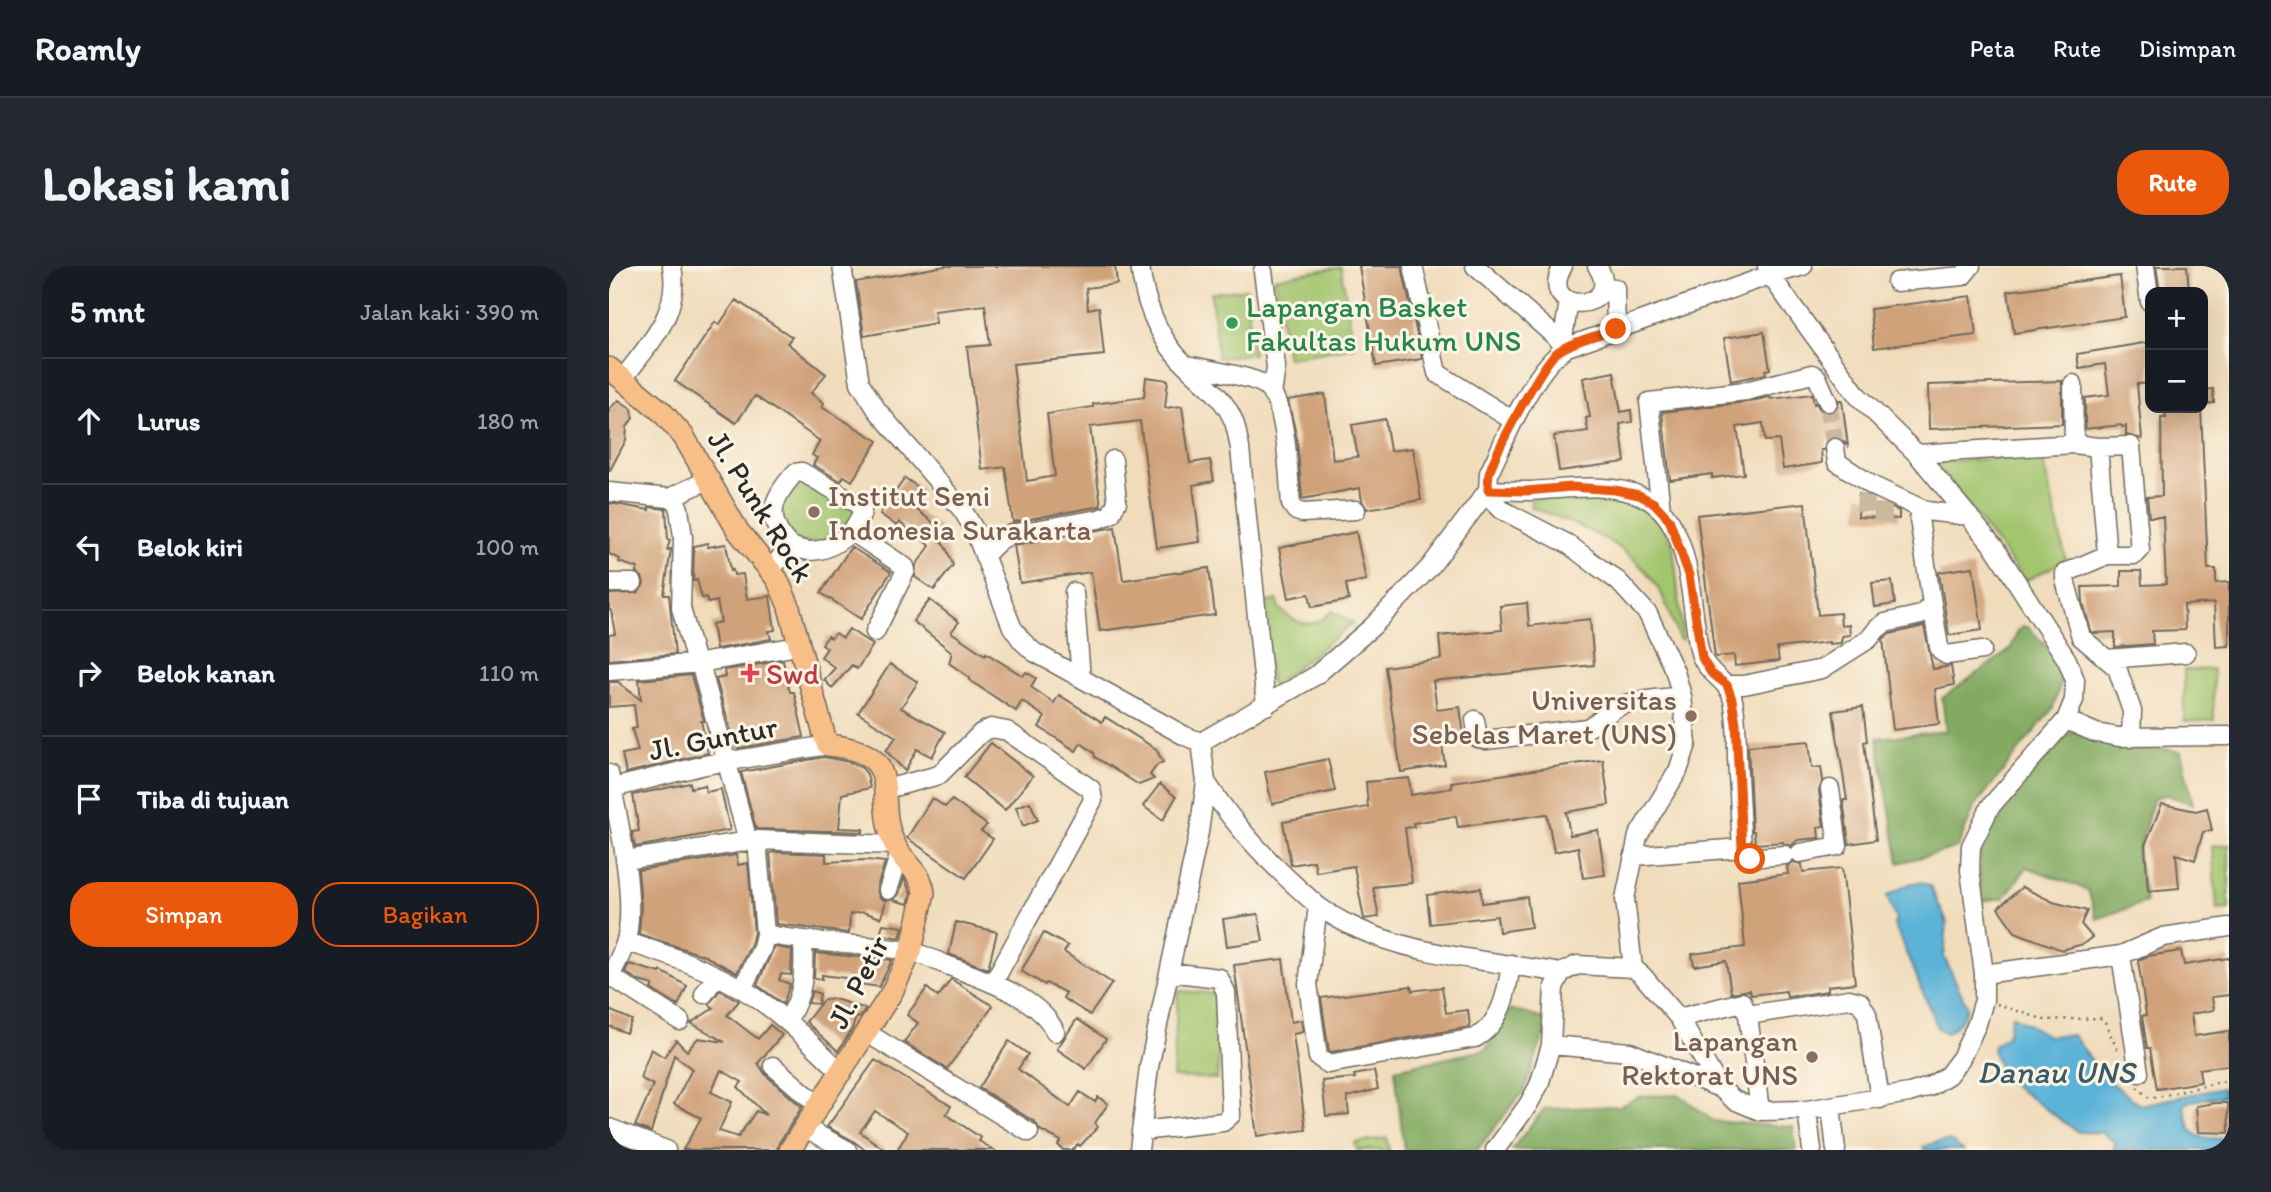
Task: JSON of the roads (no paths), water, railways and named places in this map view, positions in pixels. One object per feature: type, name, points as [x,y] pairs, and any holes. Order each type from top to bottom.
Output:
[{"type":"main road","name":"Jl. Punk Rock","points":[[616,374],[672,423],[684,437],[738,531],[771,571],[783,591],[828,745]]},
{"type":"main road","name":"Jl. Petir","points":[[790,1150],[892,992],[911,951],[924,893],[923,884],[916,872],[897,849],[887,815],[882,771],[878,762],[869,755],[842,746],[828,745]]},
{"type":"street","points":[[616,374],[659,330],[671,307],[675,282],[672,266]]},
{"type":"street","points":[[842,266],[860,383],[877,410],[963,511],[974,529],[1006,612],[1022,640],[1034,652],[1185,736],[1201,742],[1315,676],[1372,627],[1430,567],[1488,490]]},
{"type":"street","points":[[1140,266],[1143,291],[1157,328],[1186,365],[1216,393],[1234,421],[1266,706]]},
{"type":"street","points":[[1413,266],[1421,300]]},
{"type":"street","points":[[1475,266],[1564,345]]},
{"type":"street","points":[[1563,266],[1557,285],[1561,295],[1579,304],[1590,302],[1598,296],[1603,286],[1603,276],[1597,266]]},
{"type":"street","points":[[1633,968],[1625,899],[1638,836],[1678,771],[1687,744],[1682,696],[1675,672],[1648,614],[1618,581],[1567,544],[1502,510],[1492,500],[1488,490],[1489,473],[1514,421],[1546,366],[1564,345],[1616,329],[1768,270],[1803,266]]},
{"type":"street","points":[[1896,282],[1963,276],[1971,266]]},
{"type":"street","points":[[2145,266],[2148,287]]},
{"type":"street","points":[[1551,1045],[1639,1054],[1720,1088],[1734,1100],[1760,1111],[1807,1110],[1879,1099],[1929,1087],[1948,1075],[1961,1058],[1977,1024],[1984,1000],[1984,974],[1971,870],[1971,846],[1990,807],[2066,720],[2074,700],[2074,680],[2067,660],[1994,547],[1917,454],[1858,396],[1768,270]]},
{"type":"street","points":[[1263,271],[1276,367],[1272,394]]},
{"type":"street","points":[[1603,286],[1615,288],[1616,329]]},
{"type":"street","points":[[1564,345],[1569,301]]},
{"type":"street","points":[[1425,319],[1437,373],[1514,421]]},
{"type":"street","points":[[1186,365],[1225,372],[1265,386],[1272,394],[1281,412],[1291,504],[1296,512],[1356,510]]},
{"type":"street","points":[[1661,510],[1649,402],[1746,391],[1812,374],[1817,377],[1828,402]]},
{"type":"street","points":[[2073,384],[2074,444]]},
{"type":"street","points":[[1917,454],[2074,444],[2098,447],[2131,446],[2140,550],[2135,555],[2107,555],[2065,573],[2081,637],[2117,668],[2131,711],[2131,738]]},
{"type":"street","points":[[2098,447],[2107,555]]},
{"type":"street","points":[[1835,448],[1837,462],[1870,490],[1926,511],[1969,516]]},
{"type":"street","points":[[984,556],[999,541],[1011,534],[1099,519],[1111,514],[1117,502],[1113,460]]},
{"type":"street","points":[[797,471],[860,507],[862,516],[851,531],[837,542],[820,550],[807,551],[789,545],[774,526],[772,513],[774,501],[797,471]]},
{"type":"street","points":[[609,492],[675,498],[710,479]]},
{"type":"street","points":[[1488,490],[1526,491],[1571,487],[1615,490],[1639,495],[1654,503],[1669,519],[1689,575],[1702,658],[1711,673],[1727,685],[1732,699],[1736,723],[1742,848],[1748,858],[1837,846],[1831,789]]},
{"type":"street","points":[[675,498],[683,537],[681,608],[752,840],[765,934],[762,948],[743,989]]},
{"type":"street","points":[[1926,511],[1919,519],[1941,652],[1947,655],[1983,650]]},
{"type":"street","points":[[851,531],[906,570],[875,632]]},
{"type":"street","points":[[771,571],[789,545]]},
{"type":"street","points":[[609,583],[633,583]]},
{"type":"street","points":[[1074,592],[1080,678]]},
{"type":"street","points":[[1727,685],[1744,685],[1822,669],[1863,643],[1885,624],[1921,615],[1932,604]]},
{"type":"street","points":[[609,671],[698,663],[798,646]]},
{"type":"street","points":[[2106,659],[2186,653]]},
{"type":"street","points":[[1475,720],[1478,737],[1486,740],[1587,728],[1599,723],[1606,714],[1622,705],[1682,696]]},
{"type":"street","points":[[2066,720],[2096,733],[2131,738],[2229,736]]},
{"type":"street","points":[[885,789],[939,775],[981,733],[991,728],[1007,731],[1091,789],[1093,800],[993,983]]},
{"type":"street","points":[[1139,1150],[1149,1068],[1199,832],[1206,782],[1201,742]]},
{"type":"street","name":"Jl. Guntur","points":[[610,783],[828,745]]},
{"type":"street","points":[[1206,782],[1229,818],[1257,850],[1318,906],[1352,926],[1392,941],[1441,953],[1561,973],[1577,965],[1633,968],[1679,1018],[1720,1088]]},
{"type":"street","points":[[610,783],[625,860],[629,913],[626,942],[609,977],[680,1021]]},
{"type":"street","points":[[625,860],[752,840],[897,849],[888,890]]},
{"type":"street","points":[[1634,856],[1742,848]]},
{"type":"street","points":[[1318,906],[1308,984],[1318,1057],[1328,1064],[1475,1038],[1487,1029],[1505,1002],[1511,964]]},
{"type":"street","points":[[1984,974],[2121,955],[2164,937],[2229,927]]},
{"type":"street","points":[[765,934],[803,941],[911,951],[993,983],[1051,1020],[1055,1032]]},
{"type":"street","points":[[787,1021],[802,989],[803,941]]},
{"type":"street","points":[[626,942],[743,989],[787,1021],[842,1073]]},
{"type":"street","points":[[2121,955],[2136,1079]]},
{"type":"street","points":[[1141,1132],[1223,1122],[1231,1115],[1226,992],[1219,978],[1169,972]]},
{"type":"street","points":[[1495,1150],[1528,1105],[1546,1065],[1551,1045],[1554,987],[1561,973]]},
{"type":"street","points":[[704,994],[716,976]]},
{"type":"street","points":[[1748,1015],[1849,999],[1860,1002],[1867,1013],[1879,1099]]},
{"type":"street","points":[[1679,1018],[1739,1002],[1743,1004],[1748,1015],[1760,1111]]},
{"type":"street","points":[[867,1033],[1029,1132]]},
{"type":"street","points":[[773,1066],[820,1106]]},
{"type":"street","points":[[1831,1106],[1835,1143]]},
{"type":"street","points":[[1807,1110],[1811,1144]]},
{"type":"street","points":[[609,1128],[666,1150]]},
{"type":"street","points":[[805,1128],[847,1150]]},
{"type":"water","name":"Danau UNS","points":[[1920,882],[1930,886],[1947,922],[1944,957],[1967,1006],[1959,1021],[1946,1033],[1938,1028],[1894,924],[1896,920],[1887,896],[1909,884]]},
{"type":"water","name":"Danau UNS","points":[[2012,1015],[2048,1036],[2073,1035],[2103,1076],[2140,1105],[2223,1088],[2224,1096],[2190,1101],[2184,1105],[2189,1126],[2196,1135],[2229,1139],[2229,1150],[2113,1150],[2116,1143],[2103,1133],[2078,1132],[2003,1078],[1993,1051],[1994,1045],[2007,1036]]},
{"type":"water","name":"Danau UNS","points":[[1950,1141],[1963,1150],[1924,1150],[1923,1147],[1938,1142]]},
{"type":"tunnel","points":[[1828,402],[1835,448]]},
{"type":"tunnel","points":[[1866,494],[1865,512],[1895,513]]},
{"type":"place","name":"Lapangan Basket Fakultas Hukum UNS","points":[[1232,323]]},
{"type":"place","name":"Institut Seni Indonesia Surakarta","points":[[814,512]]},
{"type":"place","name":"Swd","points":[[750,673]]},
{"type":"place","name":"Universitas Sebelas Maret (UNS)","points":[[1691,716]]},
{"type":"place","name":"Lapangan Rektorat UNS","points":[[1812,1057]]}]
